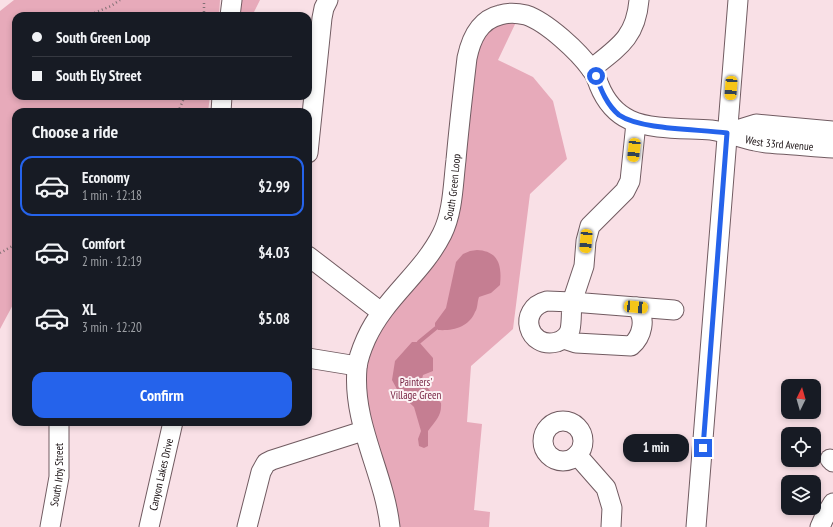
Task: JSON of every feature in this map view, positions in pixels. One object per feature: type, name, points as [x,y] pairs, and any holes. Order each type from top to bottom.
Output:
[{"type":"street","points":[[230,12],[232,0]]},
{"type":"street","points":[[312,114],[322,18],[324,8],[328,0]]},
{"type":"street","points":[[591,69],[613,52],[631,33],[638,13],[639,0]]},
{"type":"street","points":[[696,527],[738,0]]},
{"type":"street","name":"South Green Loop","points":[[390,527],[384,493],[363,431],[356,389],[357,366],[365,342],[381,312],[434,249],[442,233],[451,202],[467,58],[470,43],[477,30],[495,16],[503,7],[539,21],[565,41],[591,69],[603,96],[610,105],[619,114],[636,123]]},
{"type":"street","points":[[564,339],[570,329],[572,302],[584,266],[586,241],[590,226],[625,191],[630,181],[636,123]]},
{"type":"street","name":"West 33rd Avenue","points":[[636,123],[727,133],[756,142],[833,148]]},
{"type":"street","name":"West 33rd Avenue","points":[[727,133],[756,124],[833,131]]},
{"type":"street","points":[[312,259],[381,312]]},
{"type":"street","points":[[636,307],[641,315],[641,333],[638,339],[631,346],[576,343],[564,339],[550,343],[542,342],[531,333],[529,326],[528,319],[535,306],[547,301],[572,302],[636,307],[674,310]]},
{"type":"street","points":[[312,359],[357,366]]},
{"type":"street","name":"South Irby Street","points":[[50,527],[59,478],[59,426]]},
{"type":"street","name":"Canyon Lakes Drive","points":[[149,527],[172,426]]},
{"type":"street","points":[[247,527],[261,472],[266,463],[363,431]]},
{"type":"street","points":[[577,455],[606,488],[612,508],[611,527]]},
{"type":"street","points":[[820,527],[833,503]]},
{"type":"path","points":[[97,12],[120,0]]},
{"type":"path","points":[[204,0],[204,12]]},
{"type":"path","points":[[0,253],[12,246]]},
{"type":"green space","points":[[14,0],[220,0],[219,12],[12,12],[12,100],[210,100],[208,108],[12,108],[12,306],[0,329],[0,11]]},
{"type":"green space","points":[[240,0],[260,0],[254,12],[238,12]]},
{"type":"green space","name":"Painters' Village Green","points":[[517,20],[498,60],[533,77],[553,101],[567,159],[530,194],[513,329],[471,366],[467,422],[482,424],[474,510],[490,512],[489,527],[398,527],[364,407],[365,367],[376,333],[434,262],[473,61],[481,38],[498,22]]},
{"type":"shaded area","points":[[477,250],[490,253],[498,261],[500,285],[491,293],[479,297],[476,310],[465,325],[455,329],[438,330],[435,323],[446,308],[456,262],[463,254]]},
{"type":"shaded area","points":[[412,342],[419,342],[433,358],[433,371],[423,375],[422,379],[424,384],[441,403],[439,415],[428,431],[428,446],[424,448],[419,446],[418,439],[421,431],[414,407],[399,393],[392,380],[395,361]]},
{"type":"waterway","points":[[419,342],[436,328]]},
{"type":"route","points":[[596,76],[603,96],[619,114],[629,120],[636,123],[657,126],[710,130],[727,133],[703,448]]}]
